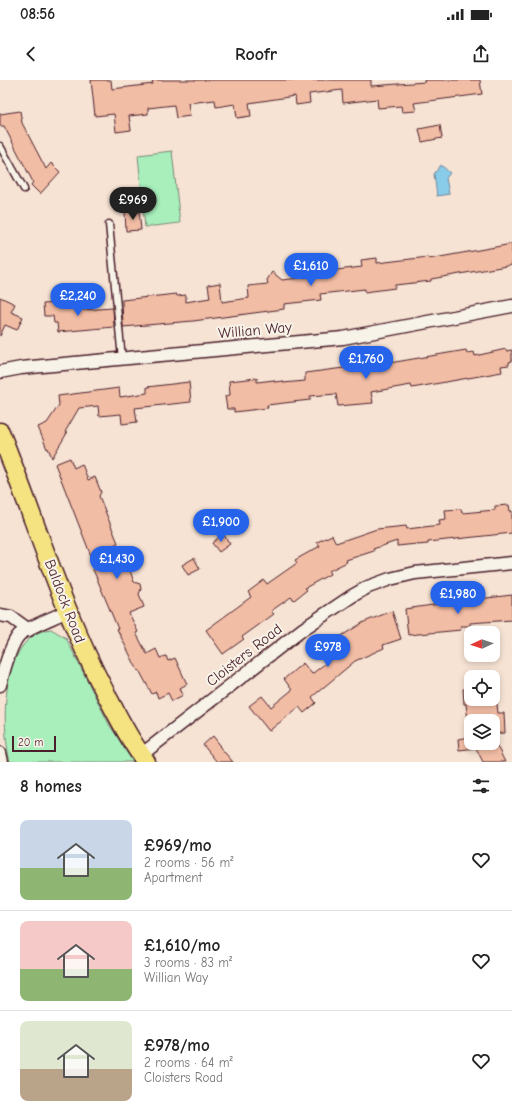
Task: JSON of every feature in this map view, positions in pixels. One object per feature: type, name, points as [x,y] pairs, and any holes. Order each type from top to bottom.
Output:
[{"type":"main road","name":"Baldock Road","points":[[0,432],[67,611],[91,666],[119,719],[144,759]]},
{"type":"street","name":"Willian Way","points":[[0,372],[21,368],[343,338],[512,306]]},
{"type":"street","name":"Cloisters Road","points":[[144,759],[303,629],[368,587],[390,579],[415,573],[512,563]]},
{"type":"street","points":[[0,685],[2,669],[19,636],[67,611]]},
{"type":"street","points":[[0,615],[11,618],[29,630]]},
{"type":"street","points":[[0,753],[2,762]]},
{"type":"lane","points":[[0,146],[24,189]]},
{"type":"lane","points":[[110,224],[122,359]]},
{"type":"green space","points":[[172,151],[180,223],[145,227],[138,155]]},
{"type":"green space","points":[[51,629],[66,638],[110,726],[135,762],[10,762],[5,726],[8,684],[13,664],[22,647],[34,635]]},
{"type":"water","points":[[441,165],[450,173],[446,178],[449,194],[437,196],[434,174]]},
{"type":"building","points":[[91,80],[111,80],[112,89],[153,84],[152,80],[371,80],[371,86],[425,82],[424,80],[480,80],[482,94],[414,103],[416,111],[402,112],[401,106],[378,108],[377,99],[343,103],[342,90],[309,94],[310,103],[296,105],[295,96],[249,103],[251,116],[237,118],[235,104],[216,107],[215,100],[188,103],[190,116],[176,118],[174,105],[148,108],[148,114],[129,116],[131,130],[116,132],[114,114],[95,116]]},
{"type":"building","points":[[20,111],[22,123],[46,169],[51,163],[60,172],[40,194],[31,185],[33,182],[4,126],[0,126],[0,114]]},
{"type":"building","points":[[440,125],[442,138],[422,142],[419,129]]},
{"type":"building","points":[[139,210],[141,230],[126,231],[125,211]]},
{"type":"building","points":[[512,244],[512,265],[431,279],[431,281],[395,285],[395,288],[365,292],[365,289],[320,294],[321,300],[284,304],[284,309],[193,321],[123,327],[122,300],[176,294],[177,296],[186,295],[186,302],[210,298],[208,285],[220,283],[222,302],[249,298],[248,286],[268,284],[267,280],[272,272],[282,280],[291,279],[320,275],[320,272],[362,267],[361,260],[377,258],[377,263],[428,257],[429,259]]},
{"type":"building","points":[[0,297],[15,304],[11,312],[23,317],[17,330],[5,325],[0,336]]},
{"type":"building","points":[[82,301],[83,310],[113,308],[114,327],[58,332],[57,323],[54,323],[53,316],[44,316],[43,304]]},
{"type":"building","points":[[506,349],[506,351],[512,350],[512,361],[509,362],[509,365],[501,366],[502,372],[412,388],[411,385],[371,392],[373,403],[338,406],[336,394],[310,396],[310,400],[267,405],[268,408],[234,412],[234,409],[227,409],[225,396],[230,395],[229,381],[257,378],[257,382],[274,380],[274,382],[283,381],[283,383],[305,381],[305,373],[359,366],[360,368],[466,350],[467,353],[474,352],[475,356]]},
{"type":"building","points":[[189,382],[191,402],[135,408],[137,422],[122,424],[121,414],[99,416],[98,406],[79,408],[65,432],[67,433],[52,458],[38,427],[47,423],[59,405],[58,396],[119,388],[120,397],[147,393],[147,387]]},
{"type":"building","points":[[70,458],[74,468],[82,464],[88,480],[95,477],[101,492],[99,496],[118,543],[109,547],[118,569],[128,565],[134,582],[140,584],[141,589],[139,594],[144,607],[129,613],[138,632],[136,633],[147,654],[156,649],[160,658],[166,656],[168,661],[175,658],[187,684],[180,688],[183,695],[172,701],[168,693],[158,698],[156,692],[152,694],[139,670],[138,671],[117,629],[92,567],[95,566],[55,464]]},
{"type":"building","points":[[509,505],[510,511],[512,511],[512,533],[428,542],[428,544],[417,545],[397,546],[397,541],[373,549],[374,551],[346,560],[347,562],[329,571],[330,574],[305,588],[307,590],[294,600],[291,597],[271,611],[274,614],[242,637],[244,639],[223,654],[206,630],[251,597],[248,592],[264,580],[267,584],[297,563],[295,560],[320,546],[317,542],[332,535],[336,543],[377,529],[406,526],[407,529],[440,525],[439,520],[446,519],[445,510],[461,509],[462,513],[495,510],[495,506]]},
{"type":"building","points":[[223,534],[230,544],[219,552],[212,543]]},
{"type":"building","points":[[194,558],[200,569],[188,575],[182,565]]},
{"type":"building","points":[[512,595],[512,620],[470,623],[470,626],[460,626],[461,630],[408,635],[405,609]]},
{"type":"building","points":[[392,611],[401,639],[383,645],[384,648],[355,661],[312,697],[316,703],[304,713],[299,707],[269,731],[249,706],[262,696],[271,707],[292,690],[284,679],[303,663],[312,674],[332,658],[324,647],[337,636],[338,638],[364,622]]},
{"type":"building","points":[[466,706],[497,706],[498,713],[504,713],[505,733],[500,733],[500,714],[467,714]]},
{"type":"building","points":[[213,736],[220,745],[219,746],[233,762],[217,762],[203,745]]},
{"type":"building","points":[[464,738],[464,749],[459,750],[458,739]]},
{"type":"building","points":[[477,750],[499,750],[505,762],[483,762]]}]
